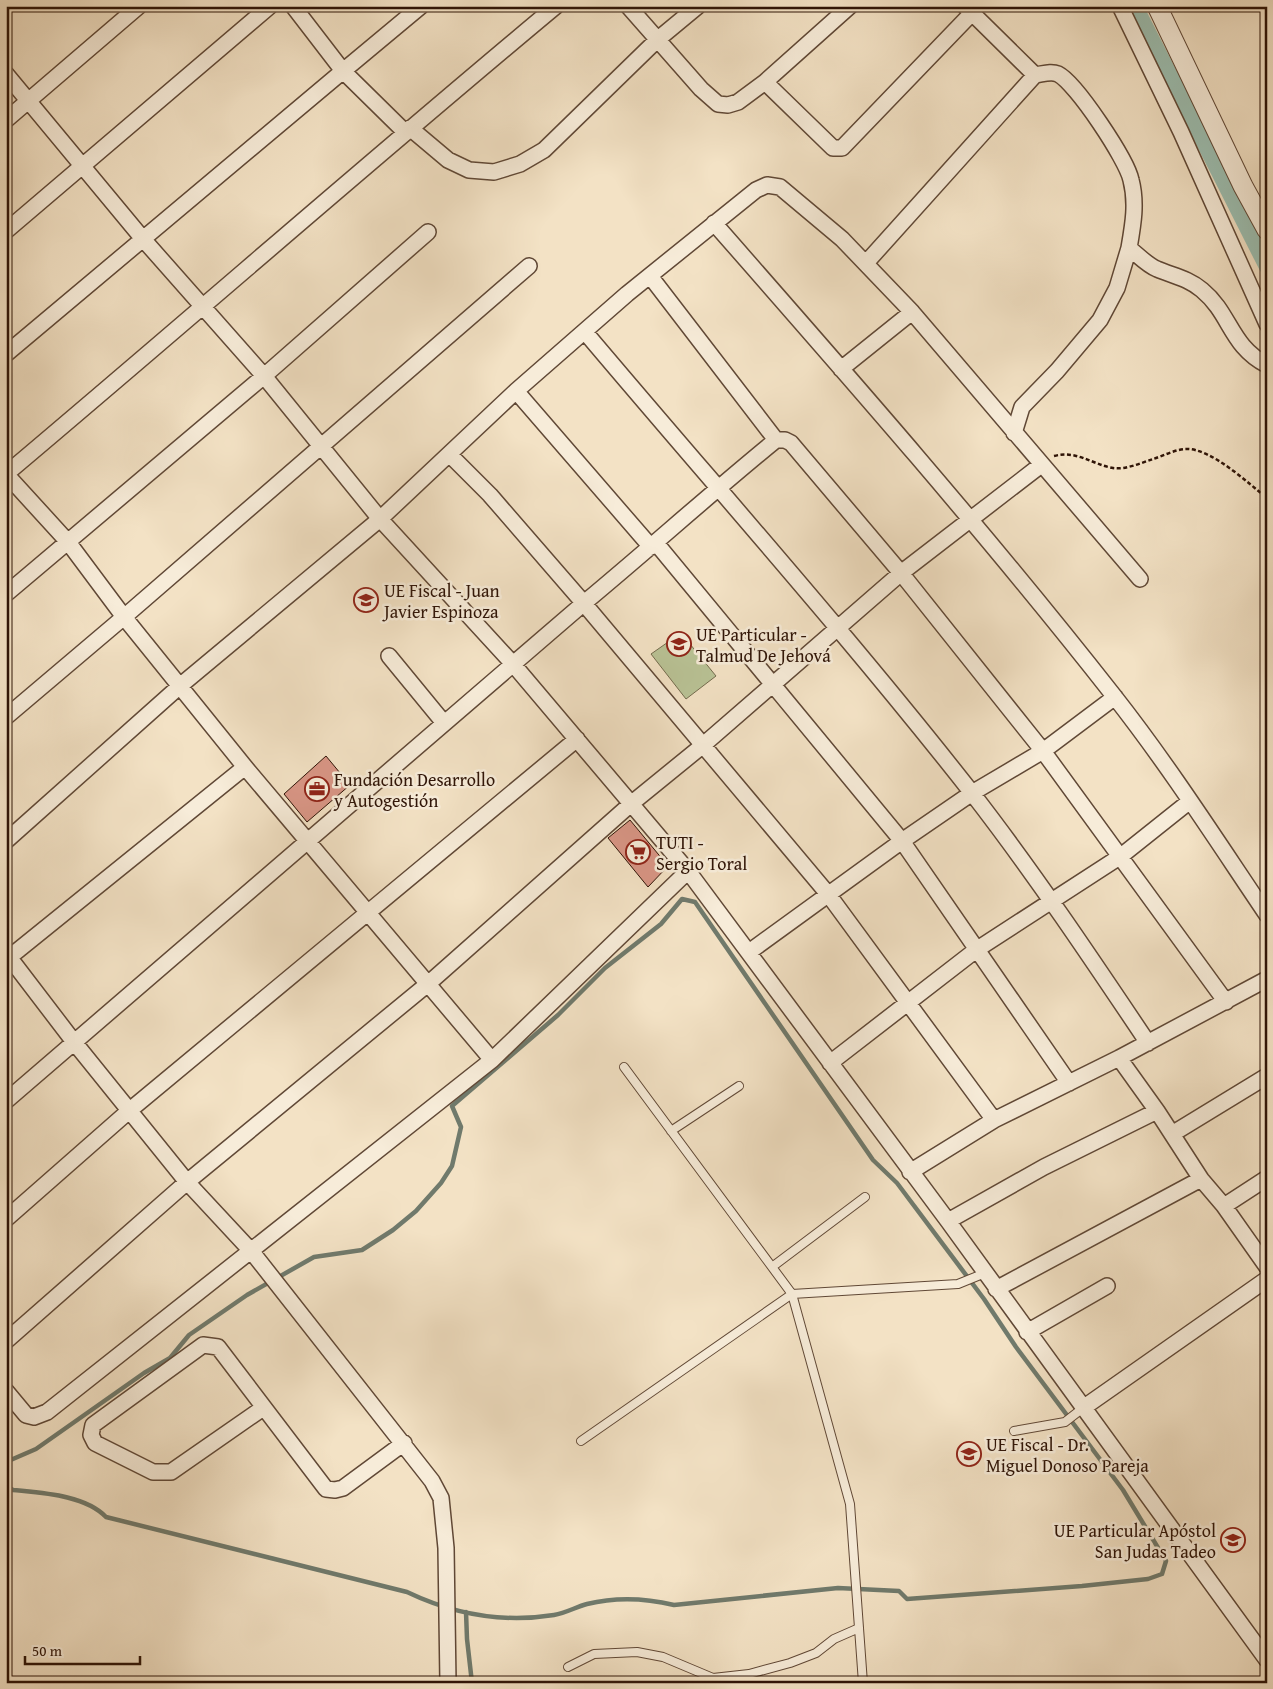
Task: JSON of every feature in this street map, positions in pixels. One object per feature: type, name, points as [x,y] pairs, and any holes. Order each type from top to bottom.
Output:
[{"type":"street","points":[[6,120],[138,6]]},
{"type":"street","points":[[6,231],[270,6]]},
{"type":"street","points":[[293,6],[343,71],[407,130],[448,160],[469,170],[494,172],[520,164],[544,150],[657,40],[698,6]]},
{"type":"street","points":[[6,354],[420,6]]},
{"type":"street","points":[[492,1060],[245,767],[181,685],[124,617],[68,542],[6,474],[204,308],[407,130],[556,6]]},
{"type":"street","points":[[628,6],[701,89],[718,104],[728,105],[738,102],[765,82],[850,6]]},
{"type":"street","points":[[1120,6],[1182,132],[1267,324]]},
{"type":"street","points":[[1157,6],[1243,186],[1267,230]]},
{"type":"street","points":[[765,82],[833,148],[842,148],[968,10],[1036,75]]},
{"type":"street","points":[[866,263],[1036,75],[1053,73],[1060,75],[1120,154],[1131,178],[1134,195],[1134,215],[1129,248],[1117,288],[1100,320],[1057,371],[1022,407],[1014,432]]},
{"type":"street","points":[[6,74],[143,239],[264,376],[380,519],[513,664],[688,871],[948,1221],[1267,1660]]},
{"type":"street","points":[[6,841],[181,685],[380,519],[516,391],[714,223],[756,190],[767,185],[780,187],[842,239],[866,263],[912,312],[1140,579]]},
{"type":"street","points":[[714,223],[970,518],[1115,697],[1190,801],[1267,915]]},
{"type":"street","points":[[6,594],[264,376],[428,232]]},
{"type":"street","points":[[1129,248],[1155,269],[1189,280],[1204,292],[1220,311],[1239,344],[1251,357],[1267,365]]},
{"type":"street","points":[[6,717],[529,266]]},
{"type":"street","points":[[650,276],[776,440]]},
{"type":"street","points":[[841,369],[912,312]]},
{"type":"street","points":[[585,332],[838,629],[972,793],[1052,901],[1148,1043]]},
{"type":"street","points":[[516,391],[654,545],[902,841],[1069,1083]]},
{"type":"street","points":[[6,1101],[584,603],[654,545],[717,488],[776,440],[785,440],[791,443],[901,573],[1043,751],[1226,1002]]},
{"type":"street","points":[[449,454],[490,495],[584,603],[828,894],[994,1120]]},
{"type":"street","points":[[6,1341],[187,1182],[429,983],[632,803],[702,746],[901,573],[1041,465]]},
{"type":"street","points":[[389,656],[444,724]]},
{"type":"street","points":[[749,952],[902,841],[972,793],[1043,751],[1115,697]]},
{"type":"street","points":[[6,1219],[130,1110],[577,739]]},
{"type":"street","points":[[245,767],[7,957],[187,1182],[252,1252],[404,1443],[432,1482],[441,1498],[446,1548],[448,1683]]},
{"type":"street","points":[[830,1063],[976,950],[1121,856],[1190,801]]},
{"type":"street","points":[[6,1391],[26,1416],[34,1417],[47,1412],[252,1252],[492,1060],[688,871]]},
{"type":"street","points":[[910,1172],[994,1120],[1119,1058],[1267,980]]},
{"type":"street","points":[[1119,1058],[1158,1111],[1201,1179],[1224,1206],[1267,1267]]},
{"type":"street","points":[[1172,1134],[1267,1076]]},
{"type":"street","points":[[948,1221],[1044,1167],[1158,1111]]},
{"type":"street","points":[[1224,1206],[1267,1178]]},
{"type":"street","points":[[996,1289],[1201,1179]]},
{"type":"street","points":[[1083,1408],[1267,1279]]},
{"type":"street","points":[[1027,1332],[1107,1286]]},
{"type":"street","points":[[263,1408],[171,1472],[153,1472],[95,1443],[91,1435],[93,1425],[203,1346],[218,1347],[326,1489],[335,1490],[343,1488],[404,1443]]},
{"type":"lane","points":[[624,1067],[792,1294],[850,1504],[863,1683]]},
{"type":"lane","points":[[671,1131],[739,1086]]},
{"type":"lane","points":[[772,1267],[865,1197]]},
{"type":"lane","points":[[581,1441],[792,1294],[958,1284],[985,1273]]},
{"type":"lane","points":[[1014,1431],[1065,1422],[1083,1408]]},
{"type":"lane","points":[[568,1667],[594,1654],[637,1652],[663,1658],[713,1678],[749,1674],[790,1663],[816,1653],[834,1640],[859,1628]]},
{"type":"path","points":[[1041,465],[1052,457],[1065,453],[1114,468],[1132,466],[1186,449],[1197,450],[1237,474],[1267,498]]},
{"type":"green space","points":[[681,633],[716,676],[686,699],[651,654]]},
{"type":"building","name":"Fundación Desarrollo y Autogestión","points":[[326,756],[350,785],[307,822],[284,794]]},
{"type":"building","name":"TUTI - Sergio Toral","points":[[630,820],[668,866],[648,887],[608,838]]},
{"type":"waterway","points":[[1135,6],[1267,267]]},
{"type":"waterway","points":[[6,1462],[36,1449],[144,1373],[170,1358],[189,1335],[247,1295],[314,1257],[362,1250],[393,1230],[416,1211],[441,1183],[452,1166],[461,1127],[452,1106],[558,1015],[605,968],[661,924],[682,899],[695,902],[873,1160],[897,1183],[1123,1490],[1166,1561],[1162,1574],[1148,1579],[1082,1586],[907,1599],[899,1591],[838,1588],[674,1605],[652,1601],[619,1599],[587,1604],[554,1615],[516,1618],[498,1617],[461,1611],[424,1600],[407,1592],[106,1517],[87,1504],[62,1496],[13,1490],[6,1486]]},
{"type":"waterway","points":[[466,1612],[472,1683]]},
{"type":"place","name":"UE Fiscal - Juan Javier Espinoza","points":[[366,600]]},
{"type":"place","name":"UE Particular - Talmud De Jehová","points":[[679,644]]},
{"type":"place","name":"Fundación Desarrollo y Autogestión","points":[[317,789]]},
{"type":"place","name":"TUTI - Sergio Toral","points":[[638,852]]},
{"type":"place","name":"UE Fiscal - Dr. Miguel Donoso Pareja","points":[[969,1454]]},
{"type":"place","name":"UE Particular Apóstol San Judas Tadeo","points":[[1233,1540]]}]
